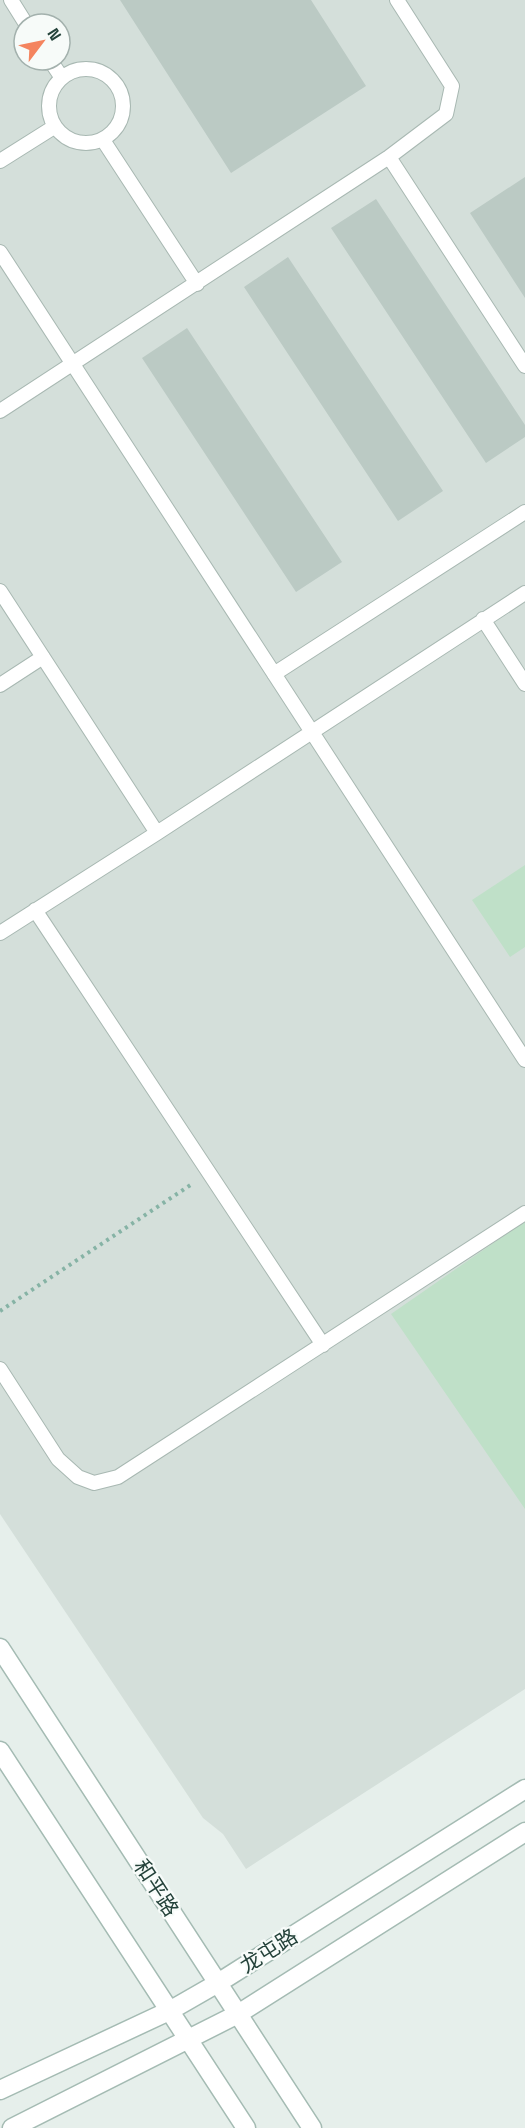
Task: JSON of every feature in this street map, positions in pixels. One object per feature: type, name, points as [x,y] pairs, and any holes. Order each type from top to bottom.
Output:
[{"type":"main road","name":"和平路","points":[[0,1648],[312,2128]]},
{"type":"main road","points":[[0,1751],[246,2128]]},
{"type":"main road","name":"龙屯路","points":[[0,2090],[171,2010],[218,1983],[525,1789]]},
{"type":"main road","name":"龙屯路","points":[[12,2128],[238,2014],[525,1832]]},
{"type":"lane","points":[[0,411],[389,157],[446,114],[452,86],[397,0]]},
{"type":"lane","points":[[88,68],[100,71],[111,78],[119,87],[123,99],[120,123],[113,133],[91,144],[79,143],[68,139],[54,126],[48,108],[50,96],[55,85],[62,78],[75,70],[88,68]]},
{"type":"lane","points":[[58,72],[62,78]]},
{"type":"lane","points":[[0,161],[54,126]]},
{"type":"lane","points":[[103,140],[196,284]]},
{"type":"lane","points":[[389,157],[525,366]]},
{"type":"lane","points":[[0,252],[525,1060]]},
{"type":"lane","points":[[274,674],[525,512]]},
{"type":"lane","points":[[0,591],[157,833]]},
{"type":"lane","points":[[0,933],[525,593]]},
{"type":"lane","points":[[483,619],[525,684]]},
{"type":"lane","points":[[0,685],[43,657]]},
{"type":"lane","points":[[35,910],[323,1345]]},
{"type":"lane","points":[[0,1369],[57,1459],[78,1477],[94,1484],[118,1477],[525,1213]]},
{"type":"path","points":[[0,1311],[209,1173]]},
{"type":"shaded area","points":[[0,0],[525,0],[525,1689],[246,1869],[223,1834],[203,1818],[0,1514]]},
{"type":"green space","points":[[525,865],[525,947],[510,957],[472,900]]},
{"type":"green space","points":[[525,1221],[525,1509],[391,1314]]},
{"type":"building","points":[[120,0],[311,0],[366,86],[231,173]]},
{"type":"building","points":[[525,177],[525,298],[470,213]]},
{"type":"building","points":[[376,199],[525,425],[525,437],[486,463],[331,228]]},
{"type":"building","points":[[288,257],[443,491],[398,521],[244,287]]},
{"type":"building","points":[[187,328],[342,562],[296,592],[142,358]]}]
